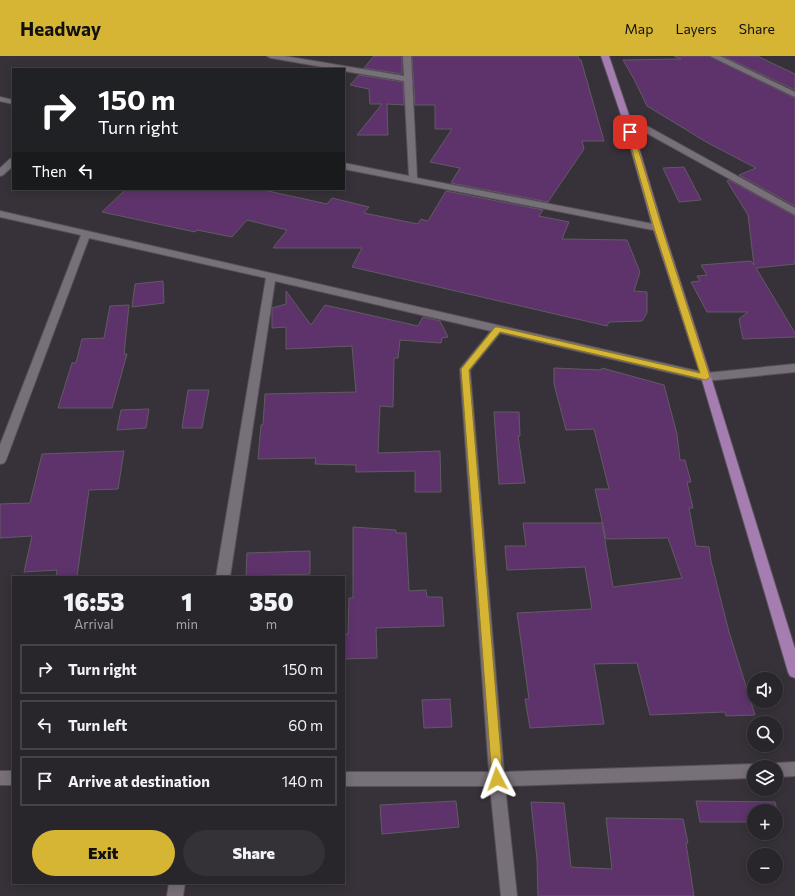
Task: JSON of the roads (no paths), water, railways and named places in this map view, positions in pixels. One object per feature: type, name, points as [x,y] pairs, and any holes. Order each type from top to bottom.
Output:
[{"type":"main road","points":[[606,56],[626,118],[658,228],[706,377],[795,672]]},
{"type":"street","points":[[271,56],[342,68]]},
{"type":"street","points":[[407,56],[413,178]]},
{"type":"street","points":[[714,56],[795,95]]},
{"type":"street","points":[[345,69],[407,79]]},
{"type":"street","points":[[0,99],[12,102]]},
{"type":"street","points":[[626,118],[795,212]]},
{"type":"street","points":[[0,173],[12,162]]},
{"type":"street","points":[[345,166],[413,178],[658,228]]},
{"type":"street","points":[[0,214],[706,377],[795,368]]},
{"type":"street","points":[[0,460],[86,234]]},
{"type":"street","points":[[223,576],[270,277]]},
{"type":"street","points":[[498,329],[465,369],[497,779],[509,896]]},
{"type":"street","points":[[783,770],[795,769]]},
{"type":"street","points":[[345,779],[497,779],[747,771]]},
{"type":"street","points":[[0,778],[12,778]]},
{"type":"street","points":[[175,896],[177,884]]}]
